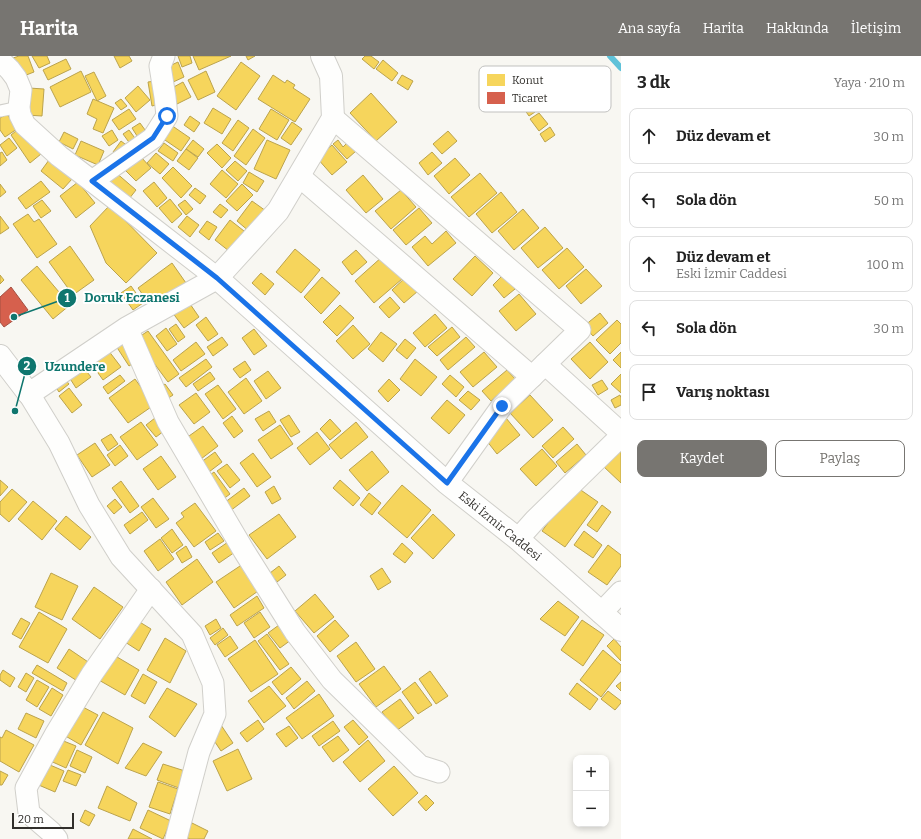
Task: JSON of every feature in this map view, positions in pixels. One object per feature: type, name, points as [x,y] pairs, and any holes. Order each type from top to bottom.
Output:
[{"type":"street","points":[[92,181],[153,138],[167,116],[160,66],[164,56]]},
{"type":"street","points":[[29,394],[127,328],[217,278],[278,211],[333,118],[331,76],[322,56]]},
{"type":"street","points":[[0,60],[16,78],[21,90],[9,109],[20,115],[25,126],[59,156],[217,278]]},
{"type":"street","points":[[333,118],[580,330],[502,406],[447,483]]},
{"type":"street","points":[[298,176],[538,370],[621,433]]},
{"type":"street","name":"Eski İzmir Caddesi","points":[[217,278],[447,483],[518,539],[621,630]]},
{"type":"street","points":[[127,328],[168,422],[244,551],[295,632],[332,680],[414,761],[420,766],[440,772]]},
{"type":"street","points":[[0,356],[29,394],[59,443],[89,505],[121,556],[192,634],[213,684],[215,714],[199,752],[176,839]]},
{"type":"street","points":[[518,539],[535,520],[621,436]]},
{"type":"street","points":[[57,839],[51,832],[28,813],[26,788],[55,735],[92,674],[151,589]]},
{"type":"street","points":[[601,613],[621,592]]},
{"type":"building: Konut","points":[[28,56],[34,72],[21,77],[13,58]]},
{"type":"building: Konut","points":[[32,56],[47,56],[50,63],[39,68]]},
{"type":"building: Konut","points":[[114,56],[129,56],[132,61],[120,68]]},
{"type":"building: Konut","points":[[178,56],[190,56],[192,63],[182,67]]},
{"type":"building: Konut","points":[[193,56],[231,56],[199,70]]},
{"type":"building: Konut","points":[[246,56],[255,56],[248,60]]},
{"type":"building: Konut","points":[[365,56],[371,56],[379,62],[374,69],[362,59]]},
{"type":"building: Konut","points":[[66,59],[71,69],[48,80],[43,70]]},
{"type":"building: Konut","points":[[383,60],[398,73],[392,81],[376,69]]},
{"type":"building: Konut","points":[[178,62],[184,77],[171,83],[165,68]]},
{"type":"building: Konut","points":[[241,62],[260,76],[236,110],[217,96]]},
{"type":"building: Konut","points":[[81,71],[91,92],[60,107],[50,87]]},
{"type":"building: Konut","points":[[206,71],[215,92],[198,100],[188,80]]},
{"type":"building: Konut","points":[[94,72],[106,96],[97,101],[85,76]]},
{"type":"building: Konut","points":[[273,75],[285,83],[287,80],[295,85],[293,88],[310,99],[295,122],[258,99]]},
{"type":"building: Konut","points":[[402,75],[413,81],[408,90],[397,83]]},
{"type":"building: Konut","points":[[155,81],[160,104],[152,106],[148,82]]},
{"type":"building: Konut","points":[[183,82],[191,97],[177,104],[170,89]]},
{"type":"building: Konut","points":[[138,86],[150,100],[136,112],[125,98]]},
{"type":"building: Konut","points":[[29,88],[44,89],[42,116],[26,115]]},
{"type":"building: Konut","points":[[371,93],[397,122],[376,141],[350,113]]},
{"type":"building: Konut","points":[[93,99],[114,108],[103,133],[93,129],[97,119],[87,114]]},
{"type":"building: Konut","points":[[121,99],[127,106],[121,110],[115,103]]},
{"type":"building: Konut","points":[[213,108],[231,119],[222,134],[204,123]]},
{"type":"building: Konut","points":[[129,109],[136,119],[119,130],[112,120]]},
{"type":"building: Konut","points":[[271,109],[289,120],[277,140],[259,129]]},
{"type":"building: Konut","points":[[526,112],[535,112],[529,116]]},
{"type":"building: Konut","points":[[539,113],[548,124],[539,131],[530,119]]},
{"type":"building: Konut","points":[[7,114],[17,129],[5,137],[0,130],[0,118]]},
{"type":"building: Konut","points":[[190,116],[200,123],[194,132],[184,125]]},
{"type":"building: Konut","points":[[238,120],[249,128],[233,151],[222,143]]},
{"type":"building: Konut","points":[[292,122],[302,129],[291,145],[281,138]]},
{"type":"building: Konut","points":[[140,123],[148,134],[139,139],[132,128]]},
{"type":"building: Konut","points":[[171,125],[190,138],[181,151],[162,138]]},
{"type":"building: Konut","points":[[21,127],[41,154],[30,163],[11,135]]},
{"type":"building: Konut","points":[[550,127],[555,135],[545,142],[540,134]]},
{"type":"building: Konut","points":[[253,129],[265,138],[246,165],[234,156]]},
{"type":"building: Konut","points":[[112,130],[118,140],[109,146],[102,136]]},
{"type":"building: Konut","points":[[129,130],[137,141],[131,145],[123,134]]},
{"type":"building: Konut","points":[[448,131],[457,141],[442,154],[433,144]]},
{"type":"building: Konut","points":[[64,132],[78,139],[73,149],[59,142]]},
{"type":"building: Konut","points":[[9,138],[17,148],[7,156],[0,145]]},
{"type":"building: Konut","points":[[193,140],[204,149],[198,157],[186,149]]},
{"type":"building: Konut","points":[[267,140],[290,150],[276,179],[254,169]]},
{"type":"building: Konut","points":[[338,140],[343,147],[348,142],[356,151],[347,159],[333,144]]},
{"type":"building: Konut","points":[[81,141],[104,151],[98,165],[75,155]]},
{"type":"building: Konut","points":[[121,141],[129,147],[121,158],[113,152]]},
{"type":"building: Konut","points":[[164,143],[178,153],[173,161],[158,151]]},
{"type":"building: Konut","points":[[217,144],[231,158],[222,168],[207,153]]},
{"type":"building: Konut","points":[[332,145],[347,162],[332,175],[317,158]]},
{"type":"building: Konut","points":[[186,149],[198,158],[189,170],[177,161]]},
{"type":"building: Konut","points":[[2,152],[7,160],[0,166],[0,153]]},
{"type":"building: Konut","points":[[432,152],[442,163],[428,175],[419,163]]},
{"type":"building: Konut","points":[[156,153],[169,164],[160,174],[147,163]]},
{"type":"building: Konut","points":[[141,157],[151,168],[136,181],[126,171]]},
{"type":"building: Konut","points":[[455,158],[470,175],[449,194],[434,176]]},
{"type":"building: Konut","points":[[49,160],[72,179],[63,189],[41,171]]},
{"type":"building: Konut","points":[[235,161],[247,171],[238,181],[226,170]]},
{"type":"building: Konut","points":[[173,167],[192,186],[181,198],[162,178]]},
{"type":"building: Konut","points":[[222,170],[238,184],[226,198],[210,184]]},
{"type":"building: Konut","points":[[114,171],[136,190],[125,204],[102,185]]},
{"type":"building: Konut","points":[[249,172],[264,181],[257,192],[243,183]]},
{"type":"building: Konut","points":[[480,173],[497,193],[469,217],[451,197]]},
{"type":"building: Konut","points":[[363,175],[383,199],[366,213],[346,190]]},
{"type":"building: Konut","points":[[41,181],[50,192],[26,209],[18,198]]},
{"type":"building: Konut","points":[[78,182],[95,203],[76,218],[60,196]]},
{"type":"building: Konut","points":[[154,182],[167,198],[157,207],[143,191]]},
{"type":"building: Konut","points":[[0,184],[6,192],[0,197]]},
{"type":"building: Konut","points":[[242,184],[253,195],[237,211],[226,201]]},
{"type":"building: Konut","points":[[195,188],[206,196],[200,204],[189,195]]},
{"type":"building: Konut","points":[[401,190],[416,207],[391,229],[375,211]]},
{"type":"building: Konut","points":[[501,192],[517,212],[492,233],[476,214]]},
{"type":"building: Konut","points":[[170,199],[182,214],[172,223],[159,208]]},
{"type":"building: Konut","points":[[42,200],[51,211],[41,218],[33,206]]},
{"type":"building: Konut","points":[[185,200],[193,209],[186,215],[178,205]]},
{"type":"building: Konut","points":[[252,201],[266,211],[250,232],[237,221]]},
{"type":"building: Konut","points":[[220,204],[228,210],[221,218],[213,212]]},
{"type":"building: Konut","points":[[110,205],[157,253],[126,283],[106,263],[90,226]]},
{"type":"building: Konut","points":[[419,208],[432,223],[406,245],[393,230]]},
{"type":"building: Konut","points":[[523,209],[539,228],[514,250],[498,231]]},
{"type":"building: Konut","points":[[28,214],[34,222],[39,219],[57,244],[37,258],[13,224]]},
{"type":"building: Konut","points":[[0,216],[9,228],[0,234]]},
{"type":"building: Konut","points":[[187,216],[199,225],[190,237],[178,227]]},
{"type":"building: Konut","points":[[230,220],[244,231],[229,251],[215,240]]},
{"type":"building: Konut","points":[[207,221],[217,227],[209,240],[199,232]]},
{"type":"building: Konut","points":[[545,227],[563,248],[538,268],[521,248]]},
{"type":"building: Konut","points":[[446,231],[456,243],[428,266],[412,247],[425,236],[432,244]]},
{"type":"building: Konut","points":[[70,246],[94,280],[73,295],[49,262]]},
{"type":"building: Konut","points":[[567,248],[584,267],[559,289],[542,270]]},
{"type":"building: Konut","points":[[295,249],[320,270],[301,293],[276,272]]},
{"type":"building: Konut","points":[[356,250],[367,262],[352,275],[342,262]]},
{"type":"building: Konut","points":[[383,256],[402,279],[374,303],[355,281]]},
{"type":"building: Konut","points":[[475,256],[493,273],[472,296],[453,279]]},
{"type":"building: Konut","points":[[172,263],[186,283],[152,308],[138,288]]},
{"type":"building: Konut","points":[[37,266],[70,305],[53,319],[21,280]]},
{"type":"building: Konut","points":[[586,269],[602,286],[581,304],[566,286]]},
{"type":"building: Konut","points":[[261,273],[274,284],[265,295],[252,283]]},
{"type":"building: Konut","points":[[0,275],[4,280],[0,284]]},
{"type":"building: Konut","points":[[503,275],[515,289],[504,298],[493,285]]},
{"type":"building: Konut","points":[[322,277],[340,293],[321,314],[304,297]]},
{"type":"building: Konut","points":[[406,277],[418,291],[404,303],[392,290]]},
{"type":"building: Konut","points":[[131,286],[143,303],[133,310],[121,293]]},
{"type":"building: Konut","points":[[519,294],[536,314],[516,331],[499,311]]},
{"type":"building: Konut","points":[[390,297],[400,308],[389,318],[379,307]]},
{"type":"building: Konut","points":[[188,301],[199,317],[184,328],[172,312]]},
{"type":"building: Konut","points":[[340,305],[354,318],[337,336],[323,322]]},
{"type":"building: Konut","points":[[600,313],[608,323],[593,336],[584,326]]},
{"type":"building: Konut","points":[[435,314],[447,328],[425,347],[413,333]]},
{"type":"building: Konut","points":[[206,317],[218,334],[208,341],[196,325]]},
{"type":"building: Konut","points":[[617,320],[621,324],[621,343],[610,354],[596,340]]},
{"type":"building: Konut","points":[[176,324],[185,337],[178,342],[169,329]]},
{"type":"building: Konut","points":[[353,325],[370,344],[353,359],[336,341]]},
{"type":"building: Konut","points":[[452,327],[460,337],[437,356],[428,347]]},
{"type":"building: Konut","points":[[166,328],[177,344],[167,351],[156,336]]},
{"type":"building: Konut","points":[[254,329],[267,346],[254,355],[242,338]]},
{"type":"building: Konut","points":[[148,331],[179,374],[168,382],[136,339]]},
{"type":"building: Konut","points":[[381,332],[397,344],[383,362],[368,349]]},
{"type":"building: Konut","points":[[222,337],[228,345],[213,356],[207,347]]},
{"type":"building: Konut","points":[[466,337],[475,347],[448,370],[440,360]]},
{"type":"building: Konut","points":[[405,339],[416,348],[407,359],[396,350]]},
{"type":"building: Konut","points":[[124,340],[138,360],[129,366],[116,346]]},
{"type":"building: Konut","points":[[196,342],[205,354],[181,371],[173,360]]},
{"type":"building: Konut","points":[[590,342],[608,362],[590,379],[571,359]]},
{"type":"building: Konut","points":[[108,350],[121,367],[103,380],[91,363]]},
{"type":"building: Konut","points":[[484,352],[497,367],[473,387],[460,372]]},
{"type":"building: Konut","points":[[621,352],[621,368],[613,360]]},
{"type":"building: Konut","points":[[206,359],[212,367],[186,387],[179,378]]},
{"type":"building: Konut","points":[[415,359],[437,377],[421,396],[400,379]]},
{"type":"building: Konut","points":[[245,361],[251,370],[240,378],[233,369]]},
{"type":"building: Konut","points":[[83,367],[91,377],[76,388],[69,377]]},
{"type":"building: Konut","points":[[507,370],[516,380],[491,401],[482,391]]},
{"type":"building: Konut","points":[[268,371],[281,388],[266,399],[254,381]]},
{"type":"building: Konut","points":[[210,372],[215,379],[198,391],[193,384]]},
{"type":"building: Konut","points":[[621,374],[621,393],[611,384]]},
{"type":"building: Konut","points":[[120,375],[125,381],[108,394],[103,387]]},
{"type":"building: Konut","points":[[450,375],[464,387],[456,397],[442,384]]},
{"type":"building: Konut","points":[[62,376],[69,384],[59,392],[53,383]]},
{"type":"building: Konut","points":[[246,378],[262,401],[244,414],[228,392]]},
{"type":"building: Konut","points":[[135,379],[154,405],[128,423],[109,398]]},
{"type":"building: Konut","points":[[389,379],[400,390],[388,402],[378,391]]},
{"type":"building: Konut","points":[[602,380],[608,389],[598,395],[592,385]]},
{"type":"building: Konut","points":[[165,384],[173,395],[164,401],[156,390]]},
{"type":"building: Konut","points":[[218,385],[236,409],[223,419],[205,394]]},
{"type":"building: Konut","points":[[69,388],[82,405],[72,413],[59,396]]},
{"type":"building: Konut","points":[[468,391],[480,400],[471,410],[459,400]]},
{"type":"building: Konut","points":[[196,393],[210,412],[194,424],[179,405]]},
{"type":"building: Konut","points":[[530,395],[553,420],[533,438],[510,413]]},
{"type":"building: Konut","points":[[620,395],[621,405],[615,408],[611,400]]},
{"type":"building: Konut","points":[[447,400],[465,415],[449,434],[431,418]]},
{"type":"building: Konut","points":[[269,411],[276,422],[263,431],[255,419]]},
{"type":"building: Konut","points":[[289,415],[300,432],[291,437],[280,420]]},
{"type":"building: Konut","points":[[232,416],[243,431],[234,438],[223,423]]},
{"type":"building: Konut","points":[[155,418],[164,431],[156,437],[146,425]]},
{"type":"building: Konut","points":[[506,418],[520,435],[497,454],[483,436]]},
{"type":"building: Konut","points":[[330,419],[341,431],[330,440],[320,429]]},
{"type":"building: Konut","points":[[141,422],[158,445],[137,460],[120,437]]},
{"type":"building: Konut","points":[[356,422],[368,437],[341,459],[329,445]]},
{"type":"building: Konut","points":[[280,425],[293,444],[271,459],[258,440]]},
{"type":"building: Konut","points":[[203,426],[218,446],[197,462],[182,441]]},
{"type":"building: Konut","points":[[563,427],[574,439],[553,458],[542,446]]},
{"type":"building: Konut","points":[[317,432],[330,449],[310,465],[297,448]]},
{"type":"building: Konut","points":[[111,434],[118,444],[108,451],[101,440]]},
{"type":"building: Konut","points":[[95,443],[110,465],[92,477],[77,455]]},
{"type":"building: Konut","points":[[577,444],[586,455],[565,473],[556,462]]},
{"type":"building: Konut","points":[[120,445],[128,456],[115,466],[107,455]]},
{"type":"building: Konut","points":[[621,447],[621,483],[603,466]]},
{"type":"building: Konut","points":[[542,449],[557,466],[536,486],[520,469]]},
{"type":"building: Konut","points":[[372,451],[389,472],[367,491],[349,470]]},
{"type":"building: Konut","points":[[215,452],[222,462],[205,475],[197,465]]},
{"type":"building: Konut","points":[[253,453],[271,477],[257,487],[240,463]]},
{"type":"building: Konut","points":[[161,456],[176,477],[158,490],[143,469]]},
{"type":"building: Konut","points":[[227,464],[240,480],[230,488],[217,471]]},
{"type":"building: Konut","points":[[214,472],[230,494],[222,500],[206,478]]},
{"type":"building: Konut","points":[[0,480],[8,487],[0,496]]},
{"type":"building: Konut","points":[[340,480],[360,498],[353,506],[333,488]]},
{"type":"building: Konut","points":[[121,481],[139,506],[130,513],[112,488]]},
{"type":"building: Konut","points":[[402,485],[431,510],[407,538],[378,513]]},
{"type":"building: Konut","points":[[274,486],[281,499],[272,504],[265,492]]},
{"type":"building: Konut","points":[[575,486],[598,502],[565,547],[542,531]]},
{"type":"building: Konut","points":[[244,488],[250,496],[230,511],[224,503]]},
{"type":"building: Konut","points":[[12,489],[27,502],[9,522],[0,514],[0,502]]},
{"type":"building: Konut","points":[[369,493],[381,503],[372,515],[360,505]]},
{"type":"building: Konut","points":[[153,498],[169,519],[156,528],[141,507]]},
{"type":"building: Konut","points":[[115,499],[122,507],[114,514],[107,506]]},
{"type":"building: Konut","points":[[33,501],[57,521],[42,540],[18,519]]},
{"type":"building: Konut","points":[[195,503],[216,531],[194,547],[176,523],[184,517],[181,513]]},
{"type":"building: Konut","points":[[602,505],[611,512],[597,532],[587,525]]},
{"type":"building: Konut","points":[[142,512],[148,520],[130,534],[124,525]]},
{"type":"building: Konut","points":[[279,514],[296,537],[267,559],[249,535]]},
{"type":"building: Konut","points":[[433,514],[455,535],[433,559],[411,538]]},
{"type":"building: Konut","points":[[66,516],[91,537],[80,550],[55,529]]},
{"type":"building: Konut","points":[[172,529],[183,545],[172,553],[161,538]]},
{"type":"building: Konut","points":[[584,531],[602,545],[593,558],[574,545]]},
{"type":"building: Konut","points":[[218,533],[224,541],[210,550],[205,542]]},
{"type":"building: Konut","points":[[160,539],[174,559],[158,571],[144,551]]},
{"type":"building: Konut","points":[[231,540],[238,550],[219,563],[212,553]]},
{"type":"building: Konut","points":[[402,543],[413,553],[405,563],[393,554]]},
{"type":"building: Konut","points":[[608,545],[621,555],[621,566],[607,585],[588,572]]},
{"type":"building: Konut","points":[[186,546],[192,557],[182,563],[176,553]]},
{"type":"building: Konut","points":[[197,559],[213,582],[182,605],[166,582]]},
{"type":"building: Konut","points":[[243,564],[261,589],[234,608],[216,582]]},
{"type":"building: Konut","points":[[279,566],[286,575],[277,582],[270,573]]},
{"type":"building: Konut","points":[[382,568],[391,582],[378,590],[370,576]]},
{"type":"building: Konut","points":[[51,573],[78,586],[62,620],[35,607]]},
{"type":"building: Konut","points":[[94,587],[123,607],[100,639],[72,619]]},
{"type":"building: Konut","points":[[315,594],[334,617],[314,633],[295,611]]},
{"type":"building: Konut","points":[[257,596],[264,608],[237,626],[230,615]]},
{"type":"building: Konut","points":[[558,601],[579,617],[565,636],[540,619]]},
{"type":"building: Konut","points":[[39,612],[67,629],[48,663],[19,647]]},
{"type":"building: Konut","points":[[260,612],[270,627],[254,638],[244,623]]},
{"type":"building: Konut","points":[[21,618],[30,623],[21,639],[12,634]]},
{"type":"building: Konut","points":[[216,619],[221,628],[210,635],[205,626]]},
{"type":"building: Konut","points":[[335,620],[349,636],[330,652],[317,636]]},
{"type":"building: Konut","points":[[582,620],[604,635],[583,666],[561,650]]},
{"type":"building: Konut","points":[[138,621],[151,629],[139,651],[125,642]]},
{"type":"building: Konut","points":[[279,625],[291,640],[280,648],[268,633]]},
{"type":"building: Konut","points":[[223,628],[228,635],[215,645],[210,638]]},
{"type":"building: Konut","points":[[267,634],[289,664],[280,670],[258,641]]},
{"type":"building: Konut","points":[[230,636],[238,648],[225,657],[217,645]]},
{"type":"building: Konut","points":[[165,638],[186,651],[170,683],[147,670]]},
{"type":"building: Konut","points":[[614,639],[621,647],[621,661],[607,646]]},
{"type":"building: Konut","points":[[255,640],[278,674],[251,692],[228,659]]},
{"type":"building: Konut","points":[[356,642],[375,669],[356,682],[337,656]]},
{"type":"building: Konut","points":[[69,649],[94,666],[82,684],[57,668]]},
{"type":"building: Konut","points":[[603,650],[621,665],[621,671],[601,697],[580,680]]},
{"type":"building: Konut","points":[[112,654],[139,670],[125,695],[97,679]]},
{"type":"building: Konut","points":[[37,665],[67,683],[63,691],[32,673]]},
{"type":"building: Konut","points":[[384,666],[401,689],[376,707],[359,684]]},
{"type":"building: Konut","points":[[291,667],[301,679],[282,695],[272,682]]},
{"type":"building: Konut","points":[[3,670],[15,678],[10,687],[0,680],[0,675]]},
{"type":"building: Konut","points":[[430,671],[448,696],[436,704],[419,679]]},
{"type":"building: Konut","points":[[26,673],[34,678],[26,692],[18,687]]},
{"type":"building: Konut","points":[[143,674],[157,682],[145,704],[131,696]]},
{"type":"building: Konut","points":[[37,680],[49,687],[37,707],[26,700]]},
{"type":"building: Konut","points":[[307,681],[315,691],[294,709],[286,698]]},
{"type":"building: Konut","points":[[415,682],[432,705],[418,714],[402,692]]},
{"type":"building: Konut","points":[[621,682],[621,691],[616,686]]},
{"type":"building: Konut","points":[[577,683],[598,699],[590,710],[569,694]]},
{"type":"building: Konut","points":[[269,686],[286,706],[264,723],[248,701]]},
{"type":"building: Konut","points":[[52,688],[63,695],[51,716],[39,709]]},
{"type":"building: Konut","points":[[167,688],[197,704],[175,737],[149,717]]},
{"type":"building: Konut","points":[[608,691],[621,701],[615,710],[601,699]]},
{"type":"building: Konut","points":[[319,694],[334,716],[302,739],[286,718]]},
{"type":"building: Konut","points":[[400,699],[414,718],[396,731],[382,712]]},
{"type":"building: Konut","points":[[79,705],[98,715],[81,745],[62,734]]},
{"type":"building: Konut","points":[[103,712],[133,728],[118,764],[85,745]]},
{"type":"building: Konut","points":[[26,713],[44,721],[36,738],[18,729]]},
{"type":"building: Konut","points":[[258,720],[264,729],[247,742],[240,733]]},
{"type":"building: Konut","points":[[353,720],[368,737],[359,745],[344,727]]},
{"type":"building: Konut","points":[[333,721],[340,731],[319,746],[312,736]]},
{"type":"building: Konut","points":[[221,725],[233,743],[221,751],[209,733]]},
{"type":"building: Konut","points":[[289,726],[298,738],[286,747],[276,734]]},
{"type":"building: Konut","points":[[6,730],[34,745],[19,772],[0,761],[0,737],[2,738]]},
{"type":"building: Konut","points":[[338,736],[349,750],[333,762],[322,747]]},
{"type":"building: Konut","points":[[56,738],[76,746],[66,768],[46,759]]},
{"type":"building: Konut","points":[[368,740],[385,761],[360,782],[343,762]]},
{"type":"building: Konut","points":[[143,743],[162,752],[146,776],[125,768]]},
{"type":"building: Konut","points":[[238,749],[252,779],[227,791],[213,761]]},
{"type":"building: Konut","points":[[77,750],[92,757],[85,773],[70,766]]},
{"type":"building: Konut","points":[[43,762],[64,771],[55,792],[34,783]]},
{"type":"building: Konut","points":[[163,764],[185,771],[179,788],[157,780]]},
{"type":"building: Konut","points":[[394,766],[418,793],[393,816],[368,789]]},
{"type":"building: Konut","points":[[68,770],[81,775],[76,786],[63,781]]},
{"type":"building: Konut","points":[[0,771],[8,775],[2,785],[0,785]]},
{"type":"building: Konut","points":[[158,782],[178,789],[170,814],[149,807]]},
{"type":"building: Konut","points":[[107,786],[137,803],[130,821],[98,808]]},
{"type":"building: Konut","points":[[426,795],[434,803],[426,811],[418,802]]},
{"type":"building: Konut","points":[[85,810],[95,815],[89,826],[80,821]]},
{"type":"building: Konut","points":[[148,810],[171,821],[163,839],[140,828]]},
{"type":"building: Konut","points":[[192,823],[208,831],[204,839],[190,839],[184,836]]},
{"type":"building: Konut","points":[[133,829],[152,839],[128,839]]},
{"type":"building: Ticaret","points":[[11,287],[28,310],[4,327],[0,322],[0,297]]},
{"type":"waterway","points":[[610,56],[621,68]]},
{"type":"place","name":"Doruk Eczanesi","points":[[14,317]]},
{"type":"place","name":"Uzundere","points":[[15,411]]},
{"type":"route","points":[[167,116],[153,138],[92,181],[217,278],[447,483],[502,406]]}]
